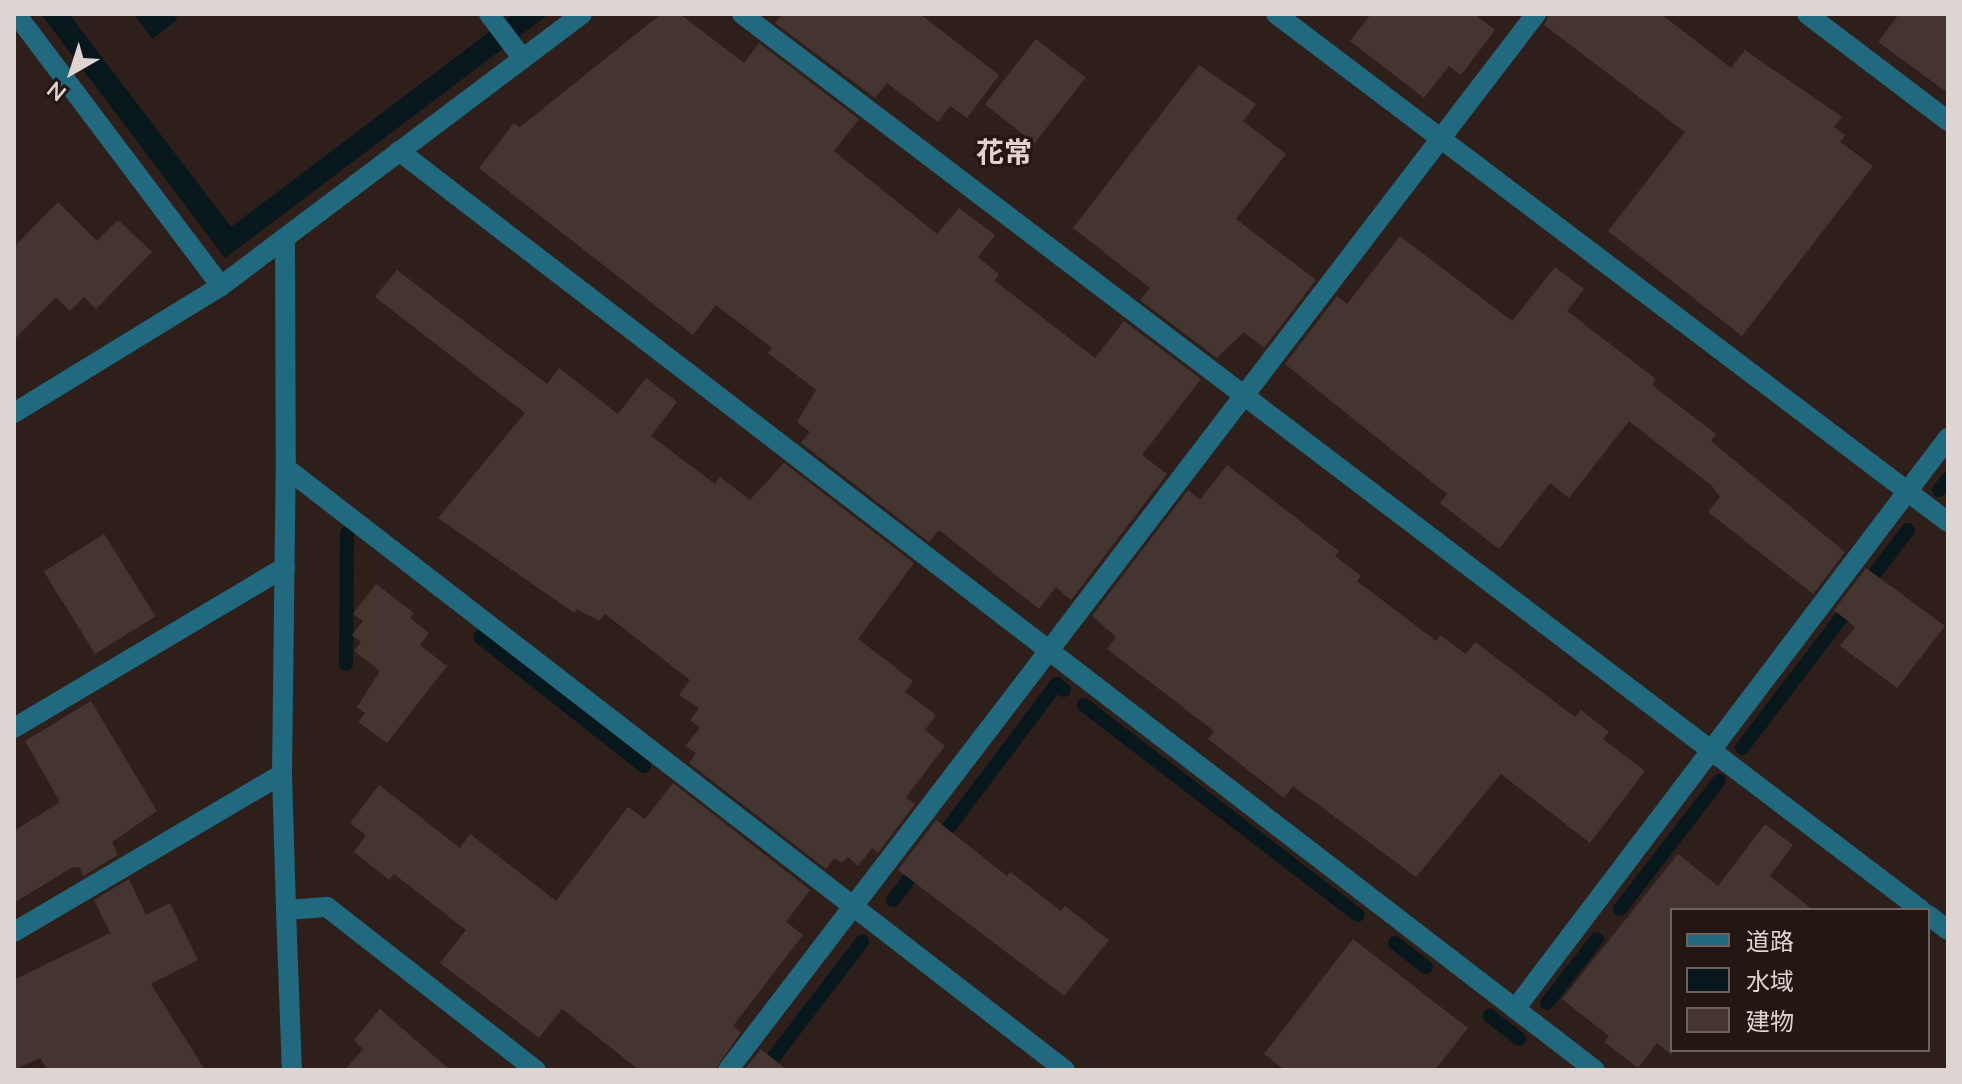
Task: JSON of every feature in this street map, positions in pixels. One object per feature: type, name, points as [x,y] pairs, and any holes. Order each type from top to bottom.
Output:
[{"type":"street","points":[[16,14],[221,286]]},
{"type":"street","points":[[14,413],[221,286],[399,151],[518,53],[582,14]]},
{"type":"street","points":[[742,14],[1918,908]]},
{"type":"street","points":[[1276,14],[1948,522]]},
{"type":"street","points":[[728,1070],[1536,14]]},
{"type":"street","points":[[1807,14],[1948,121]]},
{"type":"street","points":[[490,15],[518,53]]},
{"type":"street","points":[[399,151],[1595,1070]]},
{"type":"street","points":[[285,238],[282,774],[290,1069]]},
{"type":"street","points":[[1515,1009],[1948,438]]},
{"type":"street","points":[[286,468],[1065,1070]]},
{"type":"street","points":[[14,728],[285,567]]},
{"type":"street","points":[[14,932],[282,774]]},
{"type":"street","points":[[286,910],[327,907],[536,1070]]},
{"type":"street","points":[[1930,916],[1948,930]]},
{"type":"water","points":[[41,14],[69,14],[231,227],[513,14],[549,14],[225,258]]},
{"type":"water","points":[[134,14],[176,14],[177,20],[152,39]]},
{"type":"building","points":[[661,14],[680,14],[744,63],[759,43],[859,119],[834,151],[937,234],[959,208],[995,235],[978,257],[999,274],[995,281],[1095,358],[1124,321],[1201,379],[1142,455],[1167,474],[1071,600],[1056,587],[1039,609],[939,530],[929,542],[801,443],[810,432],[797,422],[816,390],[768,353],[772,348],[716,305],[693,335],[479,168],[514,123],[520,127]]},
{"type":"building","points":[[782,14],[920,14],[999,75],[967,118],[950,106],[938,122],[887,83],[875,98],[775,23]]},
{"type":"building","points":[[1371,14],[1474,14],[1495,30],[1461,75],[1449,66],[1424,98],[1350,41]]},
{"type":"building","points":[[1549,14],[1661,14],[1731,68],[1745,50],[1842,117],[1834,127],[1845,135],[1840,142],[1873,166],[1742,336],[1608,231],[1685,132],[1544,25]]},
{"type":"building","points":[[1899,14],[1948,14],[1948,93],[1878,42]]},
{"type":"building","points":[[1036,39],[1086,78],[1035,143],[985,104]]},
{"type":"building","points":[[1199,65],[1256,104],[1243,121],[1286,154],[1236,219],[1316,280],[1264,348],[1244,332],[1217,358],[1140,300],[1150,288],[1073,228]]},
{"type":"building","points":[[58,202],[97,241],[118,220],[152,252],[96,309],[84,297],[70,311],[56,297],[14,340],[14,247]]},
{"type":"building","points":[[1400,236],[1512,321],[1555,267],[1584,289],[1567,311],[1656,379],[1652,385],[1716,434],[1711,441],[1845,552],[1813,594],[1708,512],[1720,497],[1712,486],[1629,421],[1569,498],[1550,483],[1499,549],[1440,503],[1447,494],[1285,364],[1337,296],[1347,304]]},
{"type":"building","points":[[397,270],[547,384],[559,368],[618,414],[646,378],[677,402],[651,436],[715,484],[720,477],[750,500],[784,463],[914,563],[858,639],[913,681],[905,692],[936,715],[925,730],[945,746],[906,797],[915,804],[878,853],[872,848],[858,866],[848,857],[842,863],[834,858],[826,869],[689,763],[696,753],[685,746],[700,728],[690,720],[699,708],[679,695],[690,680],[605,614],[599,621],[577,609],[574,613],[438,518],[525,413],[375,297]]},
{"type":"building","points":[[1227,465],[1339,551],[1335,556],[1361,576],[1357,581],[1436,641],[1440,635],[1466,654],[1475,642],[1575,717],[1581,710],[1609,732],[1603,739],[1645,771],[1590,843],[1501,774],[1416,877],[1293,786],[1284,798],[1208,739],[1214,731],[1107,649],[1116,637],[1092,616],[1188,490],[1200,500]]},
{"type":"building","points":[[104,534],[155,616],[95,654],[44,572]]},
{"type":"building","points":[[1866,568],[1945,626],[1897,688],[1840,646],[1855,627],[1834,610]]},
{"type":"building","points":[[376,584],[414,613],[410,618],[429,633],[420,645],[447,666],[387,743],[358,722],[365,713],[357,707],[380,671],[354,651],[361,642],[352,635],[363,621],[353,614]]},
{"type":"building","points":[[91,701],[157,811],[112,842],[118,855],[83,876],[79,867],[71,868],[14,903],[14,831],[60,802],[25,741]]},
{"type":"building","points":[[673,783],[810,890],[786,922],[803,935],[733,1026],[741,1032],[715,1070],[639,1070],[562,1009],[539,1038],[440,963],[466,930],[394,874],[389,880],[354,852],[366,835],[350,823],[379,785],[460,848],[470,834],[556,901],[628,807],[645,819]]},
{"type":"building","points":[[936,820],[1007,876],[1010,872],[1061,911],[1065,906],[1109,940],[1064,996],[898,870]]},
{"type":"building","points":[[1765,824],[1793,845],[1770,876],[1810,908],[1670,908],[1672,1055],[1657,1043],[1638,1068],[1604,1042],[1609,1036],[1562,999],[1678,854],[1718,886]]},
{"type":"building","points":[[129,879],[146,915],[170,903],[198,960],[151,984],[205,1070],[48,1070],[40,1058],[14,1070],[14,980],[110,933],[94,900]]},
{"type":"building","points":[[1353,939],[1468,1028],[1435,1070],[1285,1070],[1264,1054]]},
{"type":"building","points":[[380,1009],[450,1070],[345,1070],[363,1049],[354,1040]]},
{"type":"building","points":[[761,1049],[787,1070],[744,1070]]},
{"type":"waterway","points":[[1939,490],[1948,479]]},
{"type":"waterway","points":[[1742,748],[1908,530]]},
{"type":"waterway","points":[[346,664],[347,533]]},
{"type":"waterway","points":[[480,637],[644,766]]},
{"type":"waterway","points":[[937,843],[1057,684],[1064,690]]},
{"type":"waterway","points":[[1084,705],[1358,915]]},
{"type":"waterway","points":[[1620,909],[1719,781]]},
{"type":"waterway","points":[[893,900],[919,866]]},
{"type":"waterway","points":[[1547,1003],[1597,939]]},
{"type":"waterway","points":[[766,1067],[862,942]]},
{"type":"waterway","points":[[1395,943],[1426,967]]},
{"type":"waterway","points":[[1490,1016],[1519,1039]]},
{"type":"district","name":"花常","points":[[1004,153]]}]
